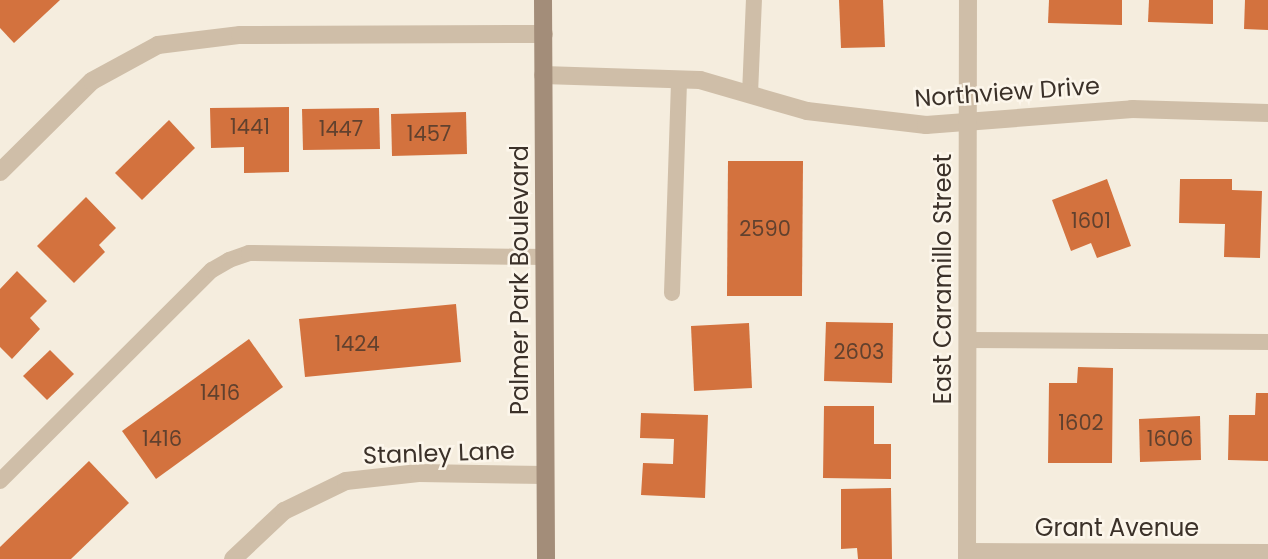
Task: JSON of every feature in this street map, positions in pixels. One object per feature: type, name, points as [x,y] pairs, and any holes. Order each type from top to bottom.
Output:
[{"type":"main road","name":"Palmer Park Boulevard","points":[[543,0],[546,559]]},
{"type":"street","name":"East Caramillo Street","points":[[967,555],[968,0]]},
{"type":"street","points":[[0,172],[92,80],[158,45],[240,35],[544,34]]},
{"type":"street","name":"Northview Drive","points":[[543,75],[679,79],[850,117],[926,125],[1132,109],[1268,113]]},
{"type":"street","name":"Stanley Lane","points":[[233,559],[284,511],[346,481],[419,473],[545,475]]},
{"type":"street","name":"Grant Avenue","points":[[967,555],[1268,553]]},
{"type":"lane","points":[[750,94],[754,0]]},
{"type":"lane","points":[[672,293],[679,79]]},
{"type":"lane","points":[[0,481],[212,270],[229,260],[248,253],[544,257]]},
{"type":"lane","points":[[967,340],[1268,342]]},
{"type":"building","points":[[0,0],[60,0],[14,43],[0,28]]},
{"type":"building","points":[[839,0],[883,0],[885,47],[841,48]]},
{"type":"building","points":[[1049,0],[1122,0],[1122,25],[1048,23]]},
{"type":"building","points":[[1149,0],[1213,0],[1213,24],[1148,22]]},
{"type":"building","points":[[1245,0],[1268,0],[1268,30],[1244,29]]},
{"type":"building","points":[[289,107],[289,172],[244,173],[244,147],[211,148],[210,108]]},
{"type":"building","points":[[379,108],[380,149],[303,150],[302,109]]},
{"type":"building","points":[[466,112],[467,154],[392,156],[391,114]]},
{"type":"building","points":[[169,120],[195,148],[142,200],[115,173]]},
{"type":"building","points":[[728,161],[803,161],[802,296],[727,296]]},
{"type":"building","points":[[1107,179],[1131,246],[1097,258],[1091,243],[1071,251],[1052,200]]},
{"type":"building","points":[[1180,179],[1232,179],[1232,190],[1262,191],[1260,258],[1224,257],[1225,224],[1179,223]]},
{"type":"building","points":[[86,197],[116,228],[99,245],[105,252],[74,283],[37,246]]},
{"type":"building","points":[[17,271],[47,301],[30,318],[40,329],[12,359],[0,347],[0,289]]},
{"type":"building","points":[[456,304],[461,362],[305,377],[299,319]]},
{"type":"building","points":[[826,322],[893,323],[892,383],[824,381]]},
{"type":"building","points":[[749,323],[752,388],[694,391],[691,326]]},
{"type":"building","points":[[249,339],[283,387],[156,479],[122,431]]},
{"type":"building","points":[[50,350],[74,374],[47,400],[23,376]]},
{"type":"building","points":[[1078,367],[1113,368],[1112,463],[1048,463],[1049,383],[1077,383]]},
{"type":"building","points":[[1256,393],[1268,393],[1268,461],[1228,460],[1229,415],[1255,415]]},
{"type":"building","points":[[824,406],[874,406],[874,444],[891,444],[891,479],[823,478]]},
{"type":"building","points":[[641,413],[708,415],[705,498],[641,495],[643,463],[673,464],[674,439],[640,438]]},
{"type":"building","points":[[1200,416],[1201,460],[1140,462],[1139,419]]},
{"type":"building","points":[[89,461],[129,503],[71,559],[0,559],[0,547]]},
{"type":"building","points":[[891,488],[892,559],[858,559],[857,548],[841,549],[841,489]]}]
